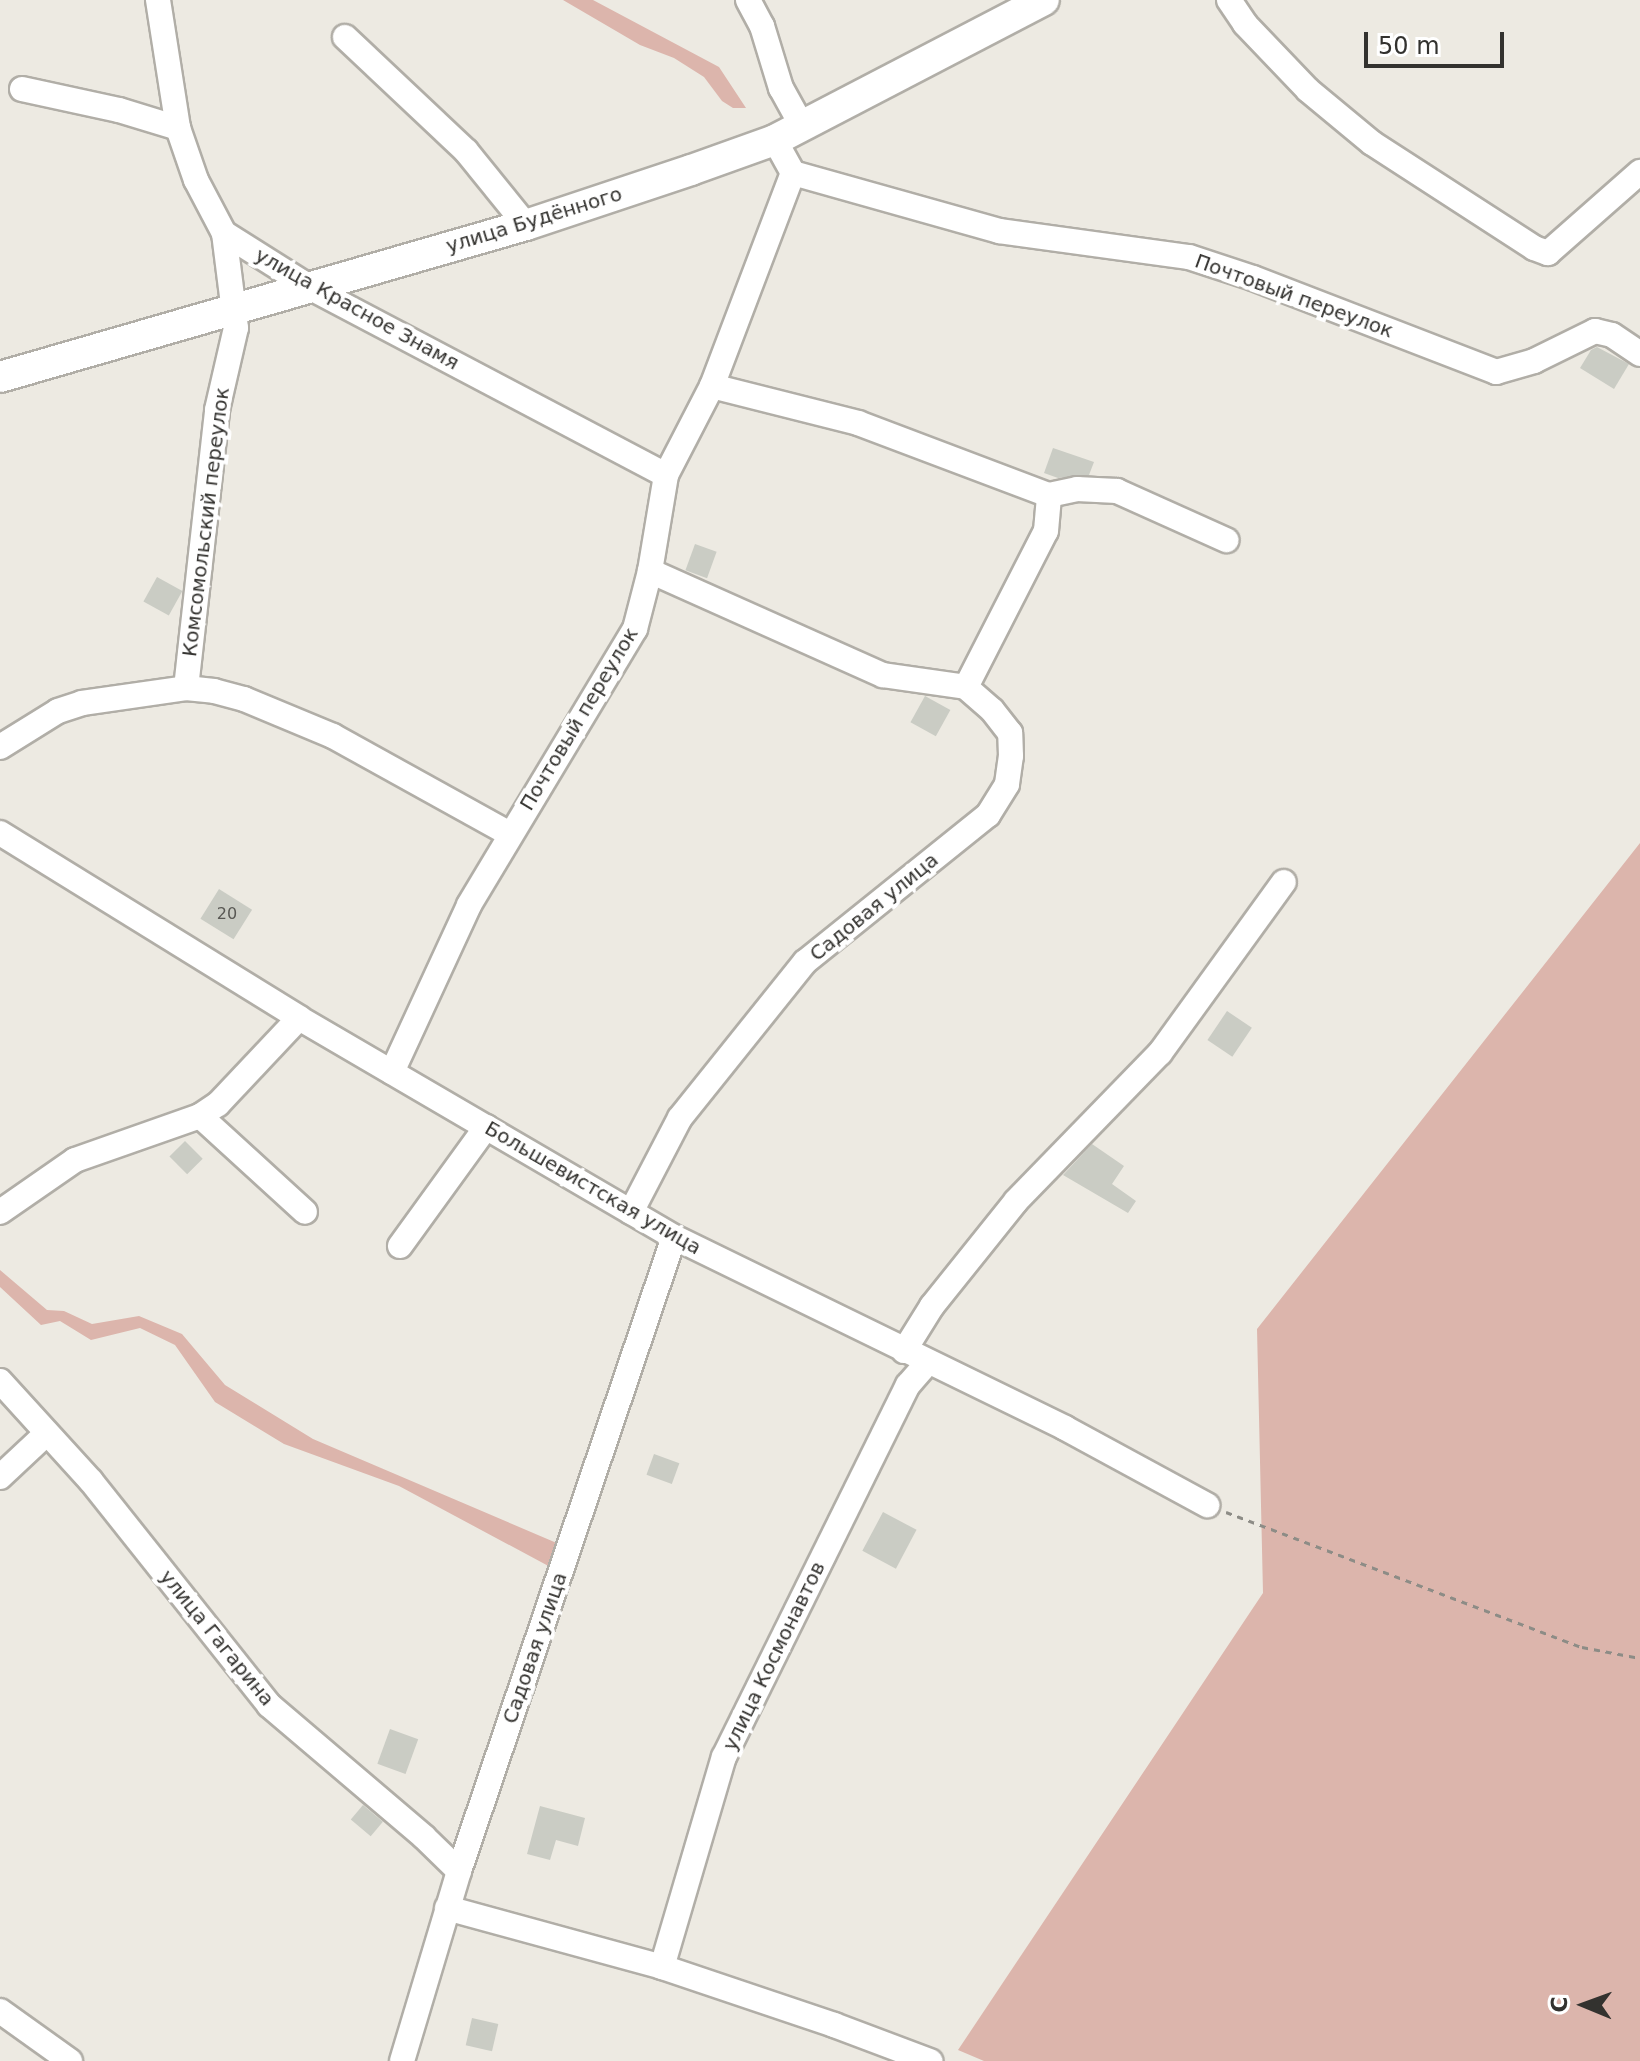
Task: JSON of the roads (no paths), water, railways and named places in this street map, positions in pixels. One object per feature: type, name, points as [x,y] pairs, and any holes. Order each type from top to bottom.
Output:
[{"type":"main road","name":"улица Будённого","points":[[0,377],[526,225],[789,133],[1044,0]]},
{"type":"street","name":"улица Красное Знамя","points":[[158,0],[178,128],[196,180],[224,233],[311,288],[666,475]]},
{"type":"street","points":[[748,0],[762,26],[781,88],[793,173]]},
{"type":"street","points":[[1229,0],[1245,24],[1308,90],[1372,143],[1548,253],[1640,172]]},
{"type":"street","points":[[345,37],[466,151],[526,225]]},
{"type":"street","points":[[22,89],[119,110],[178,128]]},
{"type":"street","name":"Почтовый переулок","points":[[392,1072],[469,905],[635,629],[650,571],[666,475],[712,386],[793,173],[999,231],[1189,257],[1253,278],[1496,372],[1534,361],[1595,331],[1612,335],[1640,354]]},
{"type":"street","name":"Комсомольский переулок","points":[[186,688],[217,410],[236,328],[224,233]]},
{"type":"street","points":[[712,386],[858,423],[1049,495],[1077,489],[1117,491],[1226,540]]},
{"type":"street","points":[[650,571],[883,675],[966,687],[1046,531],[1049,495]]},
{"type":"street","name":"Садовая улица","points":[[631,1212],[680,1118],[805,962],[988,815],[1007,784],[1010,733],[992,710],[966,687]]},
{"type":"street","points":[[0,747],[70,707],[186,688],[244,699],[333,736],[510,834]]},
{"type":"street","name":"Большевистская улица","points":[[0,833],[299,1018],[674,1237],[1065,1428],[1207,1505]]},
{"type":"street","points":[[904,1351],[932,1306],[1016,1201],[1160,1053],[1284,882]]},
{"type":"street","points":[[0,1212],[75,1160],[200,1116],[218,1104],[299,1018]]},
{"type":"street","points":[[200,1116],[305,1212]]},
{"type":"street","points":[[400,1246],[486,1127]]},
{"type":"street","name":"Садовая улица","points":[[402,2061],[459,1871],[674,1237]]},
{"type":"street","name":"улица Космонавтов","points":[[662,1967],[724,1757],[908,1385],[927,1363]]},
{"type":"street","name":"улица Гагарина","points":[[0,1381],[91,1481],[269,1705],[424,1837],[459,1871]]},
{"type":"street","points":[[0,1477],[47,1433]]},
{"type":"street","points":[[447,1908],[662,1967],[930,2061]]},
{"type":"street","points":[[0,2011],[70,2061]]}]
